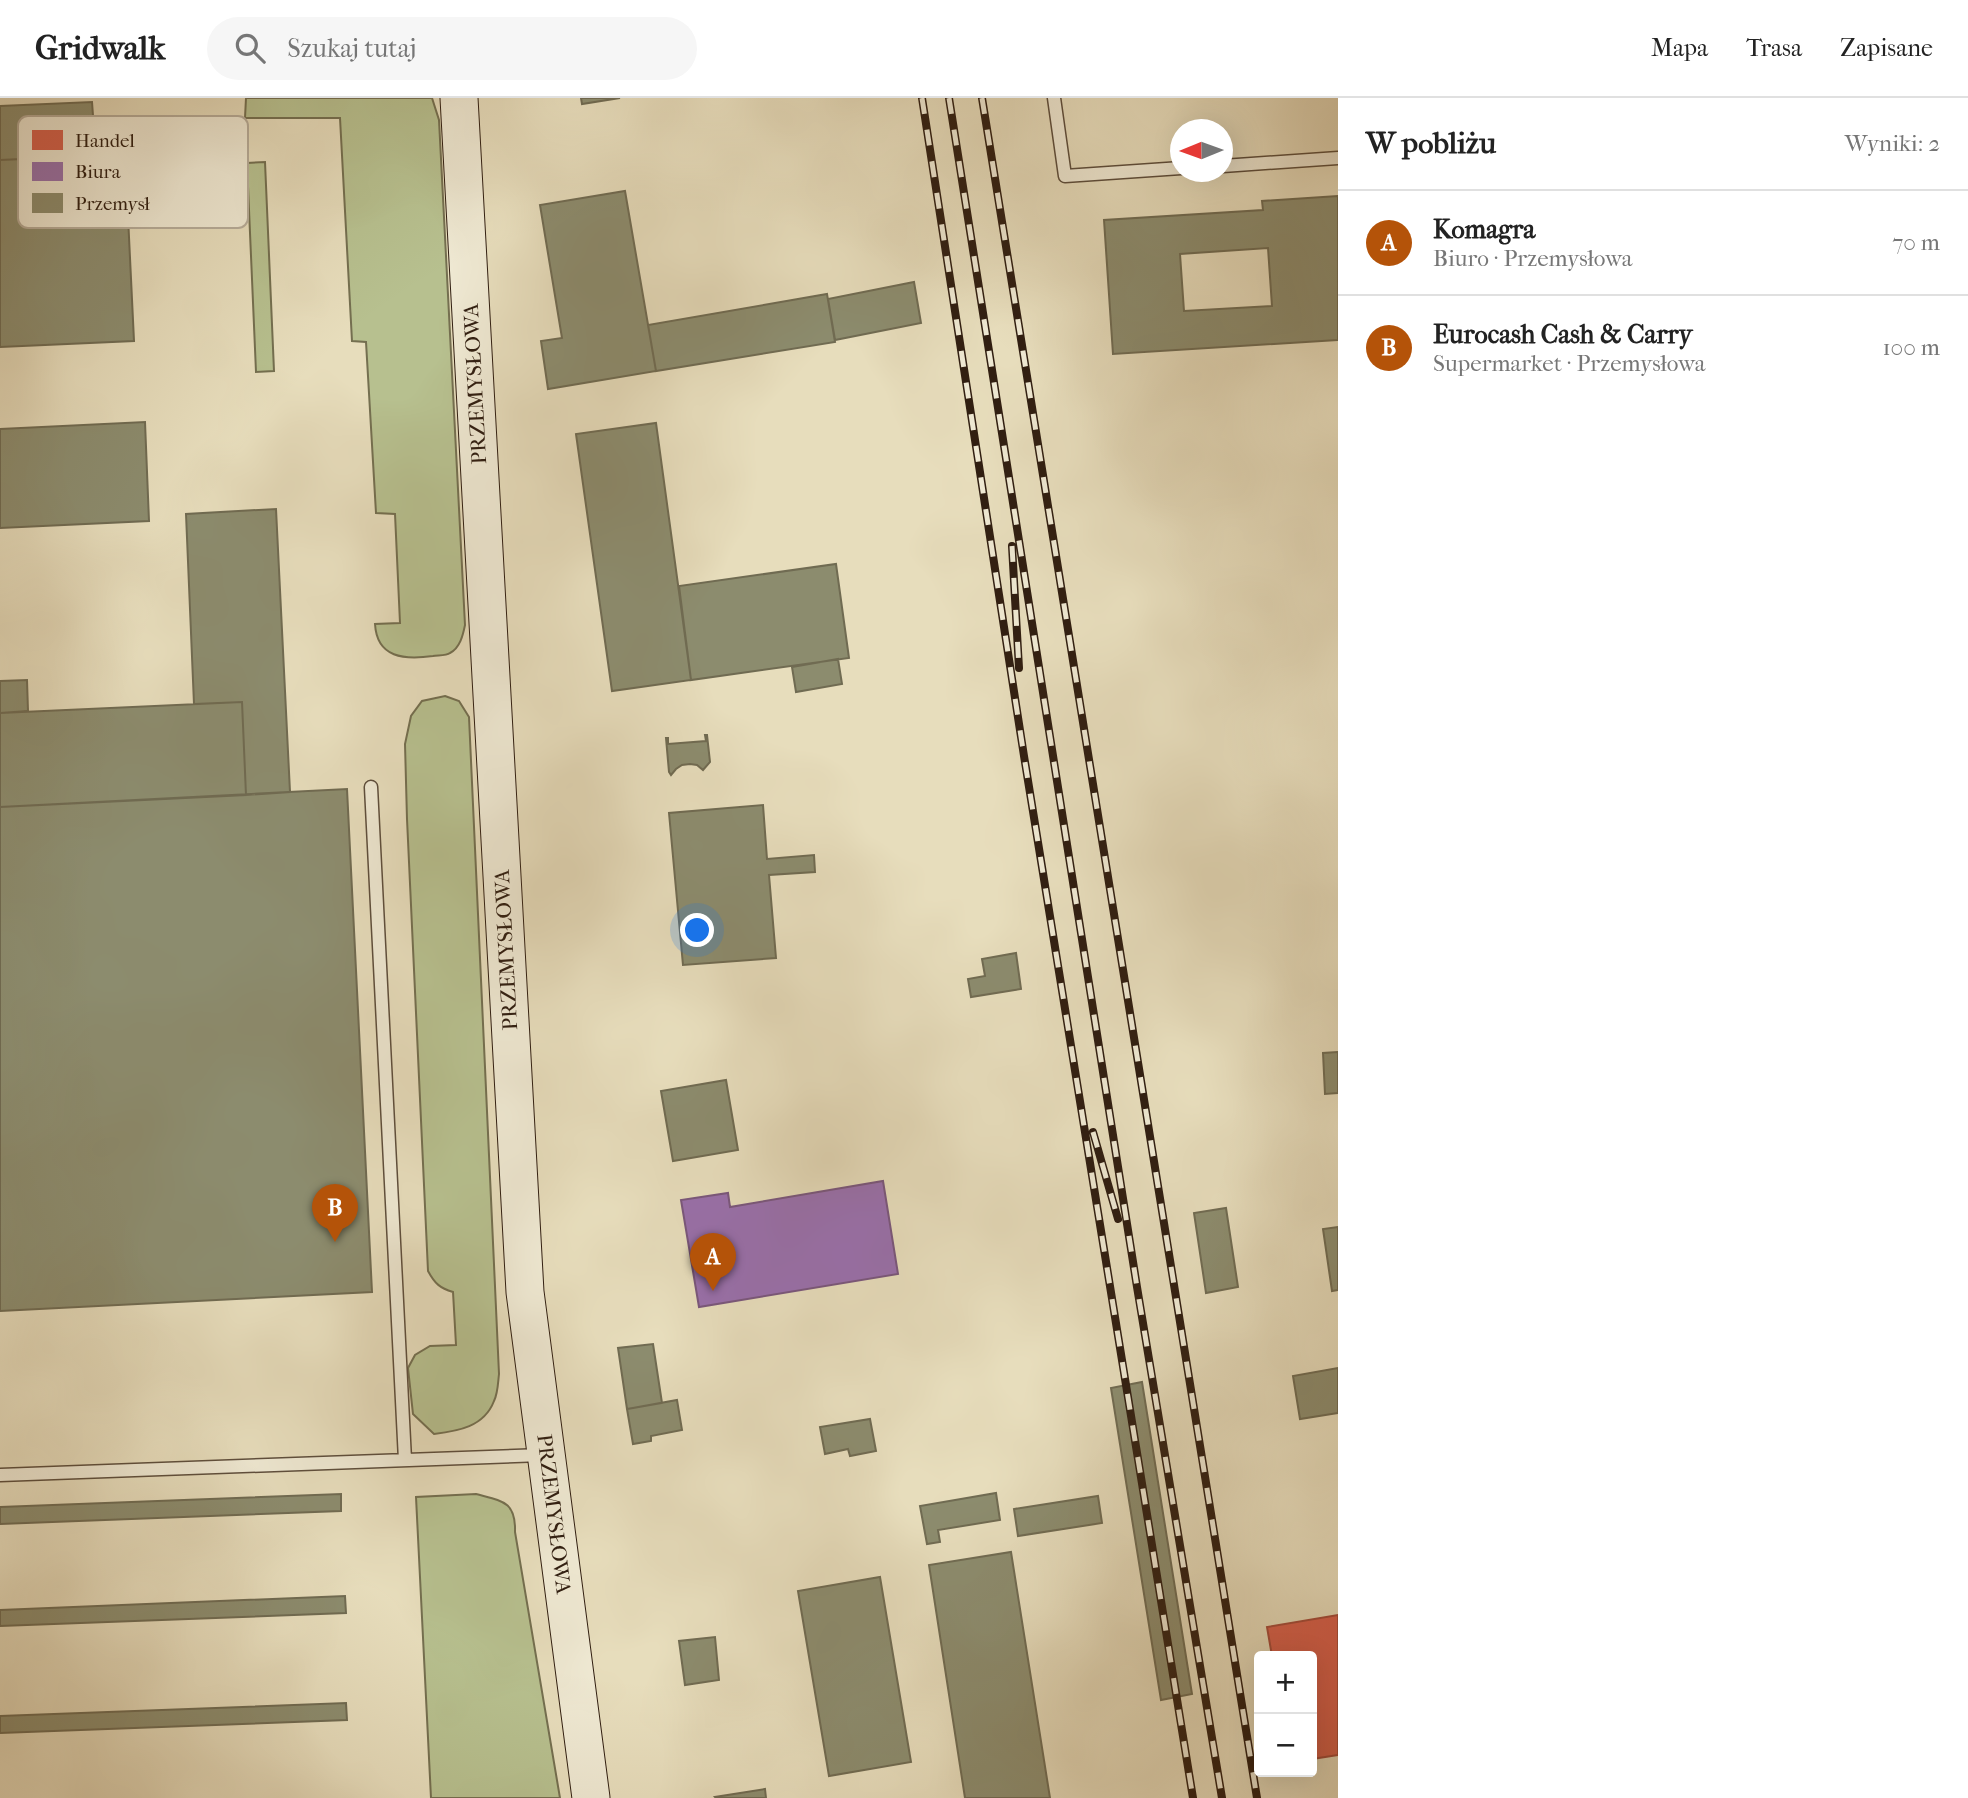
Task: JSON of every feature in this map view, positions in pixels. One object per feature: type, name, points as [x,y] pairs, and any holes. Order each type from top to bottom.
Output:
[{"type":"street","name":"PRZEMYSŁOWA","points":[[459,98],[525,1292],[591,1798]]},
{"type":"lane","points":[[1054,98],[1065,176],[1170,169]]},
{"type":"lane","points":[[1233,165],[1338,158]]},
{"type":"lane","points":[[371,787],[405,1460]]},
{"type":"lane","points":[[0,1475],[546,1455]]},
{"type":"green space","points":[[246,98],[432,98],[439,120],[465,625],[459,645],[448,654],[402,657],[387,650],[377,635],[375,624],[400,623],[395,514],[376,513],[366,342],[352,341],[340,118],[245,116]]},
{"type":"green space","points":[[265,162],[274,371],[256,372],[248,163]]},
{"type":"green space","points":[[445,696],[459,701],[469,717],[499,1374],[495,1398],[484,1417],[461,1429],[434,1434],[413,1414],[408,1368],[415,1355],[430,1346],[456,1345],[453,1292],[438,1285],[428,1271],[405,744],[411,716],[422,701]]},
{"type":"green space","points":[[476,1494],[506,1504],[513,1514],[560,1798],[431,1798],[416,1497]]},
{"type":"building: Handel","points":[[1338,1615],[1338,1755],[1317,1758],[1317,1651],[1271,1651],[1267,1627]]},
{"type":"building: Biura","points":[[883,1181],[898,1274],[699,1307],[681,1200],[728,1193],[730,1207]]},
{"type":"building: Przemysł","points":[[581,98],[620,98],[582,104]]},
{"type":"building: Przemysł","points":[[92,102],[93,116],[18,116],[18,159],[0,160],[0,106]]},
{"type":"building: Przemysł","points":[[18,159],[18,228],[129,228],[134,341],[0,347],[0,160]]},
{"type":"building: Przemysł","points":[[625,191],[656,371],[548,389],[541,341],[562,338],[540,205]]},
{"type":"building: Przemysł","points":[[1338,196],[1338,340],[1113,354],[1104,220],[1263,210],[1262,201]],"holes":[[[1268,248],[1272,306],[1184,311],[1180,254]]]},
{"type":"building: Przemysł","points":[[914,282],[921,323],[835,340],[828,299]]},
{"type":"building: Przemysł","points":[[827,294],[835,342],[656,371],[648,325]]},
{"type":"building: Przemysł","points":[[145,422],[149,521],[0,528],[0,429]]},
{"type":"building: Przemysł","points":[[656,423],[691,680],[612,691],[576,434]]},
{"type":"building: Przemysł","points":[[276,509],[290,792],[246,795],[242,702],[194,704],[186,514]]},
{"type":"building: Przemysł","points":[[836,564],[849,658],[691,680],[679,586]]},
{"type":"building: Przemysł","points":[[838,659],[842,684],[796,692],[792,667]]},
{"type":"building: Przemysł","points":[[27,680],[28,711],[0,713],[0,681]]},
{"type":"building: Przemysł","points":[[242,702],[246,795],[0,807],[0,713]]},
{"type":"building: Przemysł","points":[[705,735],[710,762],[703,770],[697,765],[682,765],[671,775],[666,738],[668,744],[706,741]]},
{"type":"building: Przemysł","points":[[347,789],[372,1292],[0,1311],[0,807]]},
{"type":"building: Przemysł","points":[[763,805],[767,859],[814,855],[815,872],[769,875],[776,958],[683,965],[669,813]]},
{"type":"building: Przemysł","points":[[1016,953],[1021,989],[971,997],[968,979],[985,976],[982,959]]},
{"type":"building: Przemysł","points":[[1338,1052],[1338,1093],[1325,1094],[1323,1053]]},
{"type":"building: Przemysł","points":[[726,1080],[738,1150],[673,1161],[661,1091]]},
{"type":"building: Przemysł","points":[[1226,1208],[1238,1287],[1206,1293],[1194,1213]]},
{"type":"building: Przemysł","points":[[1338,1227],[1338,1290],[1332,1291],[1323,1229]]},
{"type":"building: Przemysł","points":[[653,1344],[662,1403],[627,1409],[618,1348]]},
{"type":"building: Przemysł","points":[[1338,1368],[1338,1413],[1300,1419],[1293,1376]]},
{"type":"building: Przemysł","points":[[1142,1382],[1192,1694],[1161,1700],[1111,1388]]},
{"type":"building: Przemysł","points":[[677,1400],[682,1430],[651,1436],[651,1441],[633,1444],[627,1409]]},
{"type":"building: Przemysł","points":[[870,1419],[876,1451],[850,1456],[848,1449],[825,1454],[820,1427]]},
{"type":"building: Przemysł","points":[[996,1493],[1000,1520],[938,1530],[940,1542],[927,1544],[920,1506]]},
{"type":"building: Przemysł","points":[[341,1494],[341,1511],[0,1524],[0,1507]]},
{"type":"building: Przemysł","points":[[1098,1496],[1102,1523],[1018,1536],[1014,1509]]},
{"type":"building: Przemysł","points":[[1011,1552],[1050,1798],[965,1798],[929,1565]]},
{"type":"building: Przemysł","points":[[880,1577],[911,1762],[829,1776],[798,1591]]},
{"type":"building: Przemysł","points":[[345,1596],[346,1613],[0,1626],[0,1610]]},
{"type":"building: Przemysł","points":[[715,1637],[719,1680],[685,1685],[679,1641]]},
{"type":"building: Przemysł","points":[[346,1703],[347,1720],[0,1733],[0,1716]]},
{"type":"building: Przemysł","points":[[765,1789],[766,1798],[715,1797]]},
{"type":"railway","points":[[922,98],[1024,756],[1193,1798]]},
{"type":"railway","points":[[949,98],[1137,1287],[1222,1798]]},
{"type":"railway","points":[[982,98],[1257,1798]]},
{"type":"railway","points":[[1012,546],[1019,668]]},
{"type":"railway","points":[[1093,1132],[1118,1219]]},
{"type":"place","name":"Eurocash Cash & Carry","points":[[335,1242]]},
{"type":"place","name":"Komagra","points":[[713,1291]]}]
